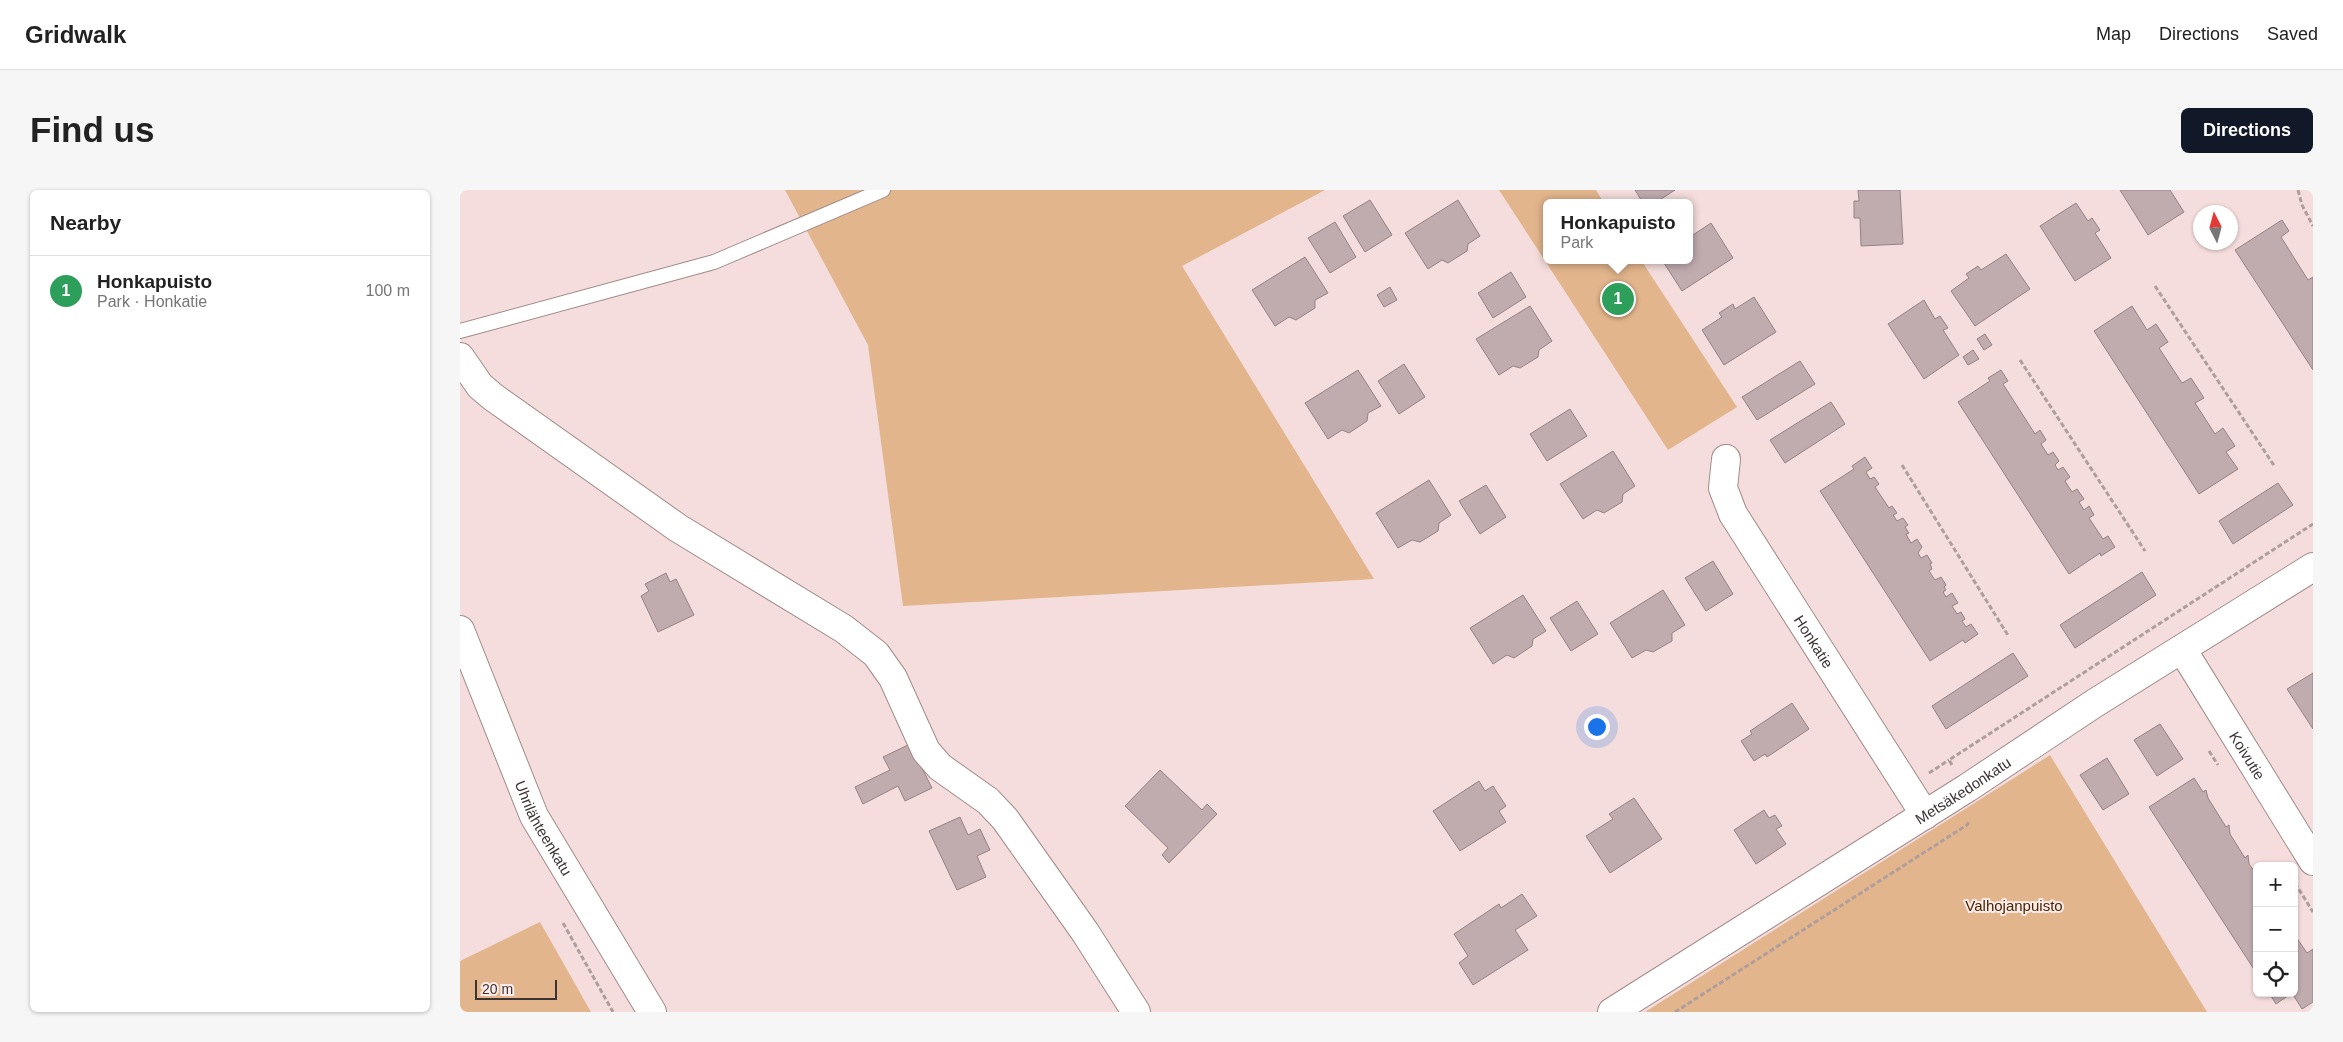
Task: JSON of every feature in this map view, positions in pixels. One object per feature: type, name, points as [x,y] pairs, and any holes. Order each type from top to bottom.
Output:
[{"type":"street","points":[[460,357],[480,386],[501,403],[678,528],[844,629],[876,654],[893,678],[926,751],[940,767],[988,800],[1005,819],[1085,932],[1136,1012]]},
{"type":"street","name":"Honkatie","points":[[1726,459],[1723,488],[1733,514],[1925,815]]},
{"type":"street","name":"Metsäkedonkatu","points":[[1612,1012],[1925,815],[2095,703],[2313,567]]},
{"type":"street","name":"Uhrilähteenkatu","points":[[460,630],[534,816],[652,1012]]},
{"type":"street","name":"Koivutie","points":[[2182,649],[2313,861]]},
{"type":"lane","points":[[460,331],[714,262],[883,190]]},
{"type":"path","points":[[2298,190],[2302,205],[2313,226]]},
{"type":"path","points":[[2155,286],[2275,467]]},
{"type":"path","points":[[2020,360],[2146,550]]},
{"type":"path","points":[[1902,465],[2009,637]]},
{"type":"path","points":[[2298,888],[2313,912]]},
{"type":"green space","points":[[785,190],[1325,190],[1182,266],[1374,579],[903,606],[868,345]]},
{"type":"green space","points":[[1499,190],[1596,190],[1602,199],[1543,199],[1543,258]]},
{"type":"green space","points":[[1547,264],[1644,264],[1737,407],[1668,450]]},
{"type":"green space","name":"Valhojanpuisto","points":[[2050,755],[2207,1012],[1645,1012]]},
{"type":"green space","points":[[540,922],[591,1012],[460,1012],[460,961]]},
{"type":"building","points":[[1635,190],[1675,190],[1661,199],[1641,199]]},
{"type":"building","points":[[1858,190],[1900,190],[1903,244],[1861,246],[1860,218],[1854,218],[1854,201],[1859,201]]},
{"type":"building","points":[[2120,190],[2170,190],[2184,212],[2148,235]]},
{"type":"building","points":[[1370,200],[1392,235],[1365,252],[1343,216]]},
{"type":"building","points":[[1458,200],[1480,236],[1468,244],[1467,251],[1448,263],[1442,260],[1428,269],[1405,233]]},
{"type":"building","points":[[2076,203],[2088,221],[2092,218],[2100,230],[2095,233],[2111,258],[2075,281],[2040,226]]},
{"type":"building","points":[[2282,220],[2289,231],[2281,237],[2308,280],[2313,277],[2313,370],[2235,250],[2238,250],[2238,248]]},
{"type":"building","points":[[1335,222],[1356,257],[1330,273],[1308,238]]},
{"type":"building","points":[[1711,223],[1733,258],[1682,291],[1665,264],[1693,264],[1693,235]]},
{"type":"building","points":[[2006,254],[2030,289],[1975,326],[1951,291],[1969,278],[1966,274],[1978,266],[1981,270]]},
{"type":"building","points":[[1305,257],[1328,293],[1315,300],[1315,308],[1296,320],[1289,317],[1275,326],[1252,290]]},
{"type":"building","points":[[1511,272],[1526,297],[1493,318],[1478,293]]},
{"type":"building","points":[[1390,287],[1397,300],[1384,307],[1377,295]]},
{"type":"building","points":[[1754,297],[1776,332],[1724,365],[1702,330],[1722,317],[1719,313],[1733,304],[1735,309]]},
{"type":"building","points":[[1924,300],[1935,319],[1940,316],[1948,328],[1943,330],[1959,355],[1924,379],[1888,324]]},
{"type":"building","points":[[1530,306],[1552,341],[1539,350],[1538,357],[1520,368],[1513,366],[1499,375],[1476,339]]},
{"type":"building","points":[[2132,306],[2147,330],[2156,324],[2168,342],[2159,348],[2182,383],[2191,378],[2204,398],[2195,403],[2215,434],[2223,428],[2235,446],[2226,452],[2238,469],[2199,494],[2094,331]]},
{"type":"building","points":[[1985,334],[1992,345],[1984,350],[1977,339]]},
{"type":"building","points":[[1973,350],[1979,359],[1968,365],[1963,357]]},
{"type":"building","points":[[1800,361],[1815,384],[1757,420],[1742,397]]},
{"type":"building","points":[[1404,364],[1425,397],[1399,414],[1378,381]]},
{"type":"building","points":[[1358,370],[1381,406],[1368,413],[1367,421],[1349,433],[1342,430],[1328,439],[1305,403]]},
{"type":"building","points":[[2001,370],[2008,381],[2003,384],[2035,434],[2040,430],[2046,440],[2041,444],[2048,455],[2053,452],[2059,461],[2055,465],[2058,470],[2063,467],[2070,477],[2065,481],[2072,492],[2077,489],[2084,499],[2079,502],[2084,510],[2089,506],[2094,515],[2089,518],[2103,539],[2108,536],[2115,547],[2101,556],[2100,553],[2069,574],[1958,402],[1990,381],[1988,378]]},
{"type":"building","points":[[1831,402],[1845,424],[1785,463],[1770,440]]},
{"type":"building","points":[[1570,409],[1587,436],[1547,461],[1530,434]]},
{"type":"building","points":[[1613,451],[1635,486],[1623,494],[1622,502],[1604,513],[1597,510],[1583,519],[1560,484]]},
{"type":"building","points":[[1865,457],[1872,468],[1866,472],[1870,479],[1874,477],[1879,484],[1875,487],[1889,508],[1892,506],[1897,513],[1893,515],[1897,521],[1903,518],[1908,525],[1905,527],[1909,533],[1906,534],[1911,543],[1917,539],[1922,547],[1918,553],[1921,558],[1927,555],[1932,563],[1930,564],[1932,569],[1929,571],[1935,580],[1941,577],[1946,585],[1944,587],[1946,590],[1943,592],[1946,597],[1952,593],[1958,603],[1952,606],[1957,614],[1961,612],[1965,619],[1962,621],[1966,627],[1971,624],[1978,634],[1965,643],[1963,640],[1930,661],[1820,491],[1854,469],[1852,466]]},
{"type":"building","points":[[1429,480],[1451,515],[1439,523],[1438,531],[1420,542],[1412,540],[1398,548],[1376,513]]},
{"type":"building","points":[[2278,483],[2293,505],[2233,544],[2219,521]]},
{"type":"building","points":[[1486,485],[1506,517],[1480,534],[1459,501]]},
{"type":"building","points":[[1713,561],[1733,594],[1706,611],[1685,578]]},
{"type":"building","points":[[2142,572],[2156,595],[2075,648],[2060,625]]},
{"type":"building","points":[[666,573],[670,582],[676,579],[694,615],[658,632],[641,596],[649,591],[645,584]]},
{"type":"building","points":[[1663,590],[1685,625],[1672,633],[1672,641],[1653,652],[1646,650],[1632,658],[1610,623]]},
{"type":"building","points":[[1523,595],[1546,631],[1533,639],[1532,646],[1514,658],[1507,655],[1493,664],[1470,628]]},
{"type":"building","points":[[1577,601],[1598,634],[1571,651],[1550,618]]},
{"type":"building","points":[[2013,653],[2028,676],[1946,729],[1932,706]]},
{"type":"building","points":[[2313,673],[2313,729],[2287,689]]},
{"type":"building","points":[[1792,703],[1809,729],[1767,757],[1765,754],[1754,761],[1741,741],[1752,734],[1750,731]]},
{"type":"building","points":[[2160,724],[2183,759],[2157,776],[2134,740]]},
{"type":"building","points":[[910,744],[932,788],[905,801],[898,786],[863,804],[855,787],[890,770],[883,757]]},
{"type":"building","points":[[2107,758],[2129,794],[2103,810],[2080,775]]},
{"type":"building","points":[[1160,770],[1202,810],[1207,804],[1217,814],[1169,863],[1162,855],[1168,848],[1125,806]]},
{"type":"building","points":[[2194,778],[2203,792],[2206,790],[2208,798],[2226,827],[2229,825],[2230,834],[2245,858],[2248,855],[2249,864],[2253,870],[2253,968],[2149,807]]},
{"type":"building","points":[[1479,781],[1485,791],[1493,786],[1506,806],[1499,811],[1506,822],[1460,851],[1433,811]]},
{"type":"building","points":[[1634,798],[1662,839],[1610,873],[1586,836],[1613,819],[1609,814]]},
{"type":"building","points":[[1764,810],[1769,818],[1775,815],[1782,826],[1776,829],[1786,844],[1756,864],[1734,830]]},
{"type":"building","points":[[960,817],[968,835],[980,829],[990,850],[977,856],[986,877],[957,890],[929,831]]},
{"type":"building","points":[[1522,894],[1537,916],[1515,930],[1528,950],[1473,985],[1459,963],[1468,956],[1454,934],[1499,904],[1501,908]]},
{"type":"building","points":[[2298,940],[2307,953],[2313,949],[2313,1002],[2302,1009],[2294,997],[2298,997]]},
{"type":"building","points":[[2272,997],[2286,997],[2276,1004]]},
{"type":"place","name":"Honkapuisto","points":[[1618,299]]}]
